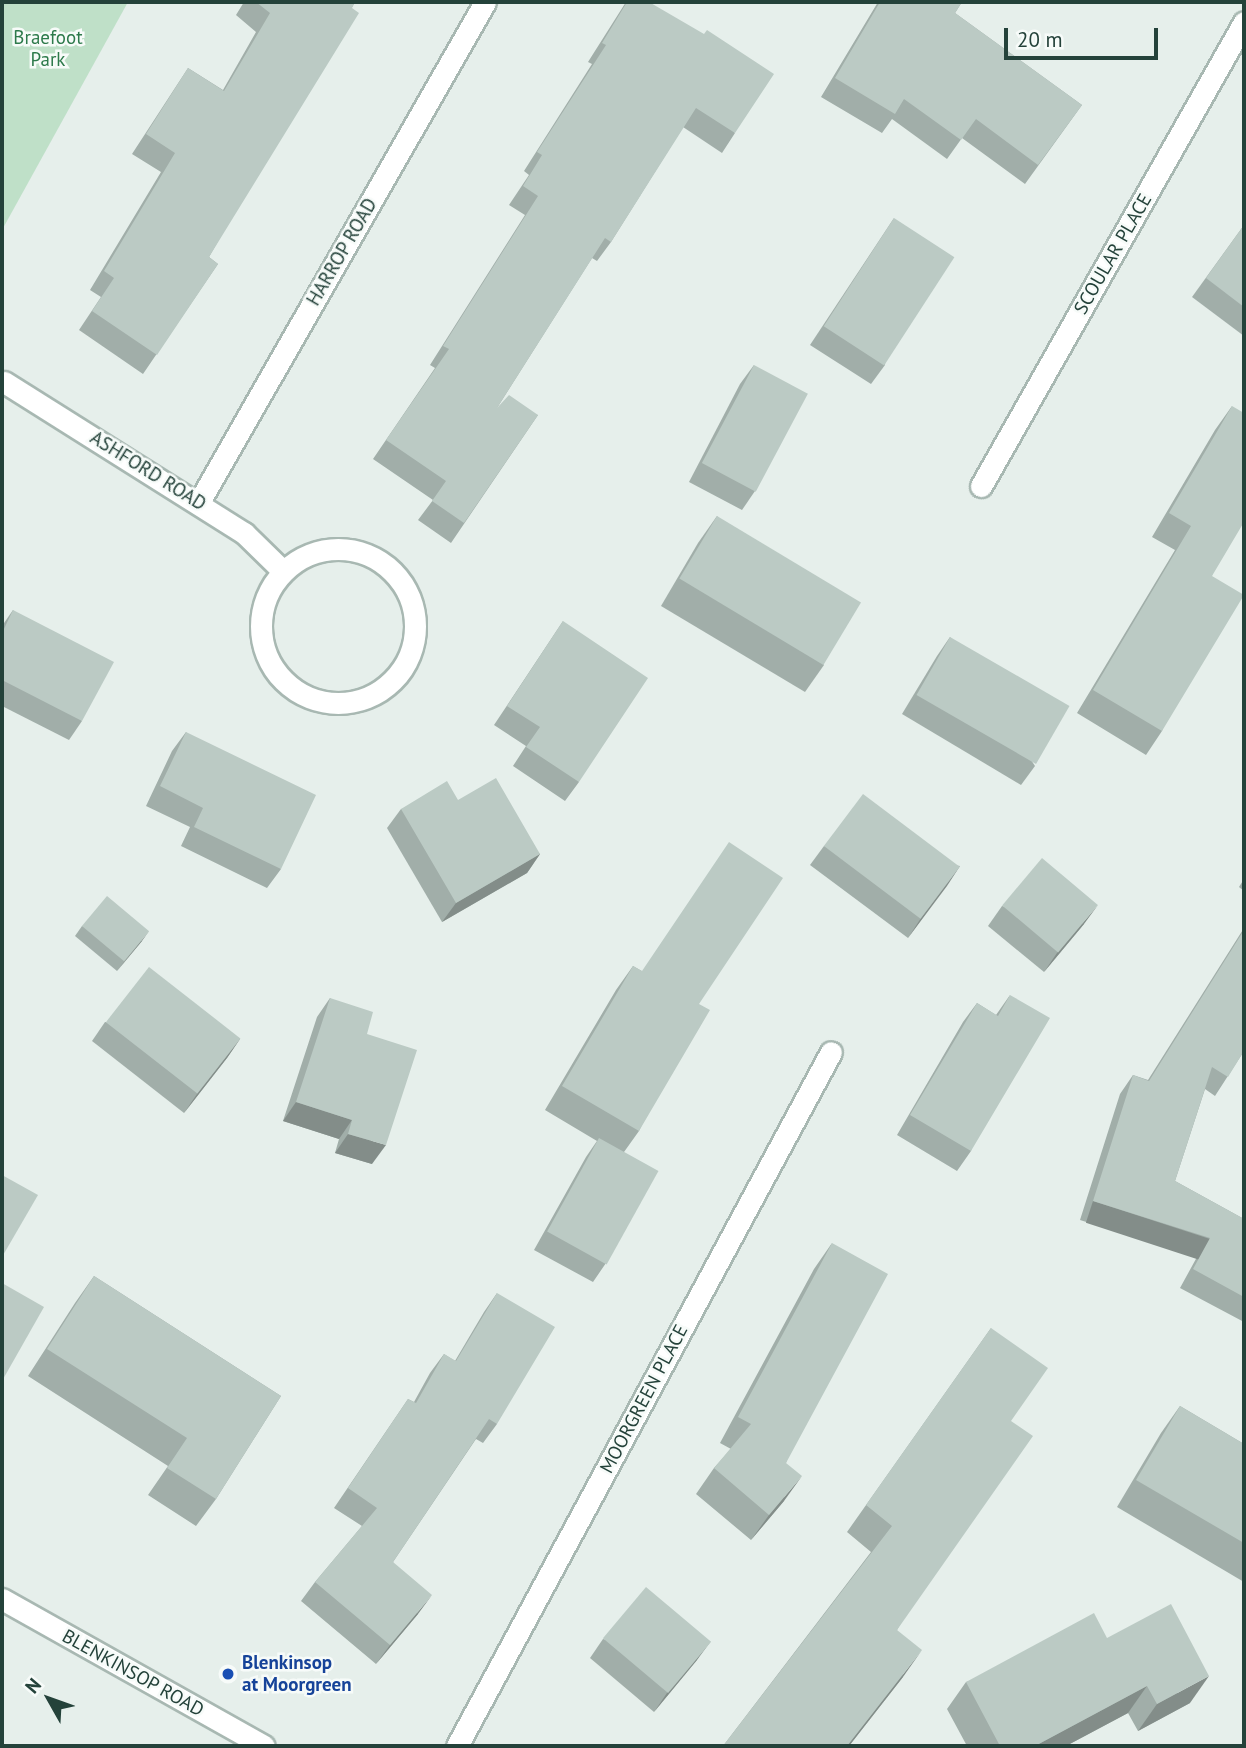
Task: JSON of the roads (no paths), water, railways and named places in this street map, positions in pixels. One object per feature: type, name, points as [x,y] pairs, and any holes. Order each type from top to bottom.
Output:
[{"type":"street","name":"HARROP ROAD","points":[[199,502],[485,2]]},
{"type":"street","name":"SCOULAR PLACE","points":[[981,486],[1244,22]]},
{"type":"street","name":"ASHFORD ROAD","points":[[4,382],[199,502],[244,533],[283,571]]},
{"type":"street","points":[[330,548],[356,550],[381,560],[400,579],[413,603],[416,629],[410,655],[396,678],[375,695],[351,702],[327,703],[303,696],[284,682],[269,662],[261,639],[261,614],[268,591],[283,571],[304,555],[330,548]]},
{"type":"street","name":"MOORGREEN PLACE","points":[[457,1746],[831,1052]]},
{"type":"street","name":"BLENKINSOP ROAD","points":[[2,1599],[264,1746]]},
{"type":"place","name":"Blenkinsop at Moorgreen","points":[[228,1674]]},
{"type":"park label","name":"Braefoot Park","points":[[48,49]]}]
